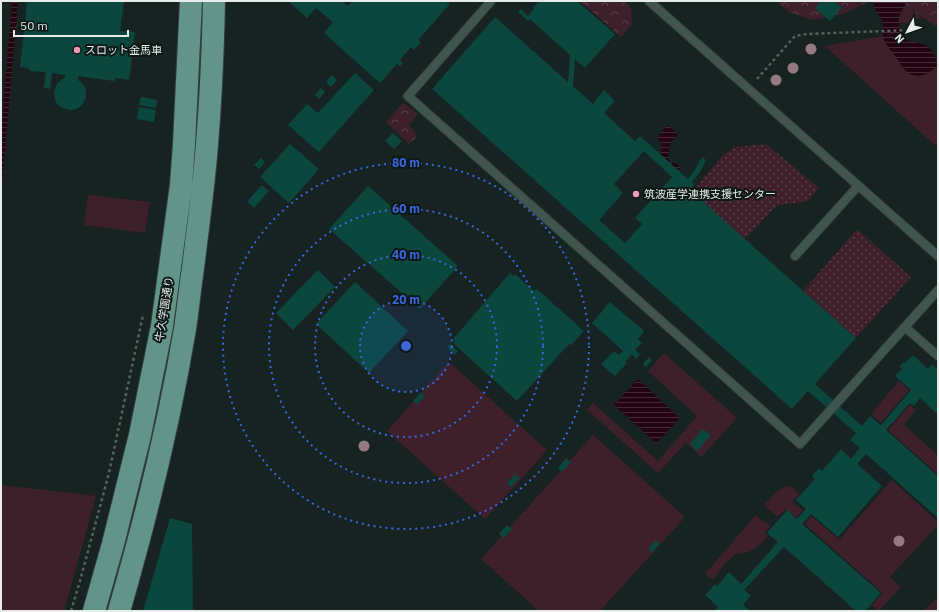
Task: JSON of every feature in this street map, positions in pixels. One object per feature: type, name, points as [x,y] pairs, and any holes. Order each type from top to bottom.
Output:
[{"type":"highway","name":"牛久学園通り","points":[[94,611],[113,544],[140,435],[162,326],[184,151],[191,1]]},
{"type":"highway","name":"牛久学園通り","points":[[119,611],[154,482],[185,329],[206,160],[211,86],[214,1]]},
{"type":"lane","points":[[491,1],[408,96],[800,444],[938,290]]},
{"type":"lane","points":[[649,1],[938,256]]},
{"type":"lane","points":[[795,256],[858,186]]},
{"type":"lane","points":[[905,327],[938,356]]},
{"type":"path","points":[[756,79],[795,36],[806,34],[910,30]]},
{"type":"path","points":[[71,611],[109,473],[143,315]]},
{"type":"green space","points":[[580,1],[623,1],[631,8],[632,24],[621,37]]},
{"type":"green space","points":[[776,1],[869,1],[846,13],[812,20],[789,12]]},
{"type":"green space","points":[[906,1],[938,1],[938,28],[905,5]]},
{"type":"green space","points":[[905,5],[921,17],[909,23],[899,23],[898,20]]},
{"type":"green space","points":[[883,36],[887,45],[937,65],[936,58],[938,54],[938,148],[825,46]]},
{"type":"green space","points":[[403,103],[418,114],[409,125],[418,136],[409,144],[386,122]]},
{"type":"green space","points":[[766,144],[819,188],[808,201],[776,206],[745,239],[692,192],[722,156],[735,147]]},
{"type":"green space","points":[[88,195],[150,202],[145,233],[84,225]]},
{"type":"green space","points":[[857,229],[911,277],[856,338],[803,291]]},
{"type":"green space","points":[[664,353],[737,418],[701,457],[686,443],[658,473],[587,410],[593,403],[658,461],[697,416],[648,371]]},
{"type":"green space","points":[[449,362],[547,450],[485,519],[387,431]]},
{"type":"green space","points":[[899,381],[909,390],[881,423],[871,414]]},
{"type":"green space","points":[[910,405],[916,410],[904,425],[938,455],[938,474],[888,430]]},
{"type":"green space","points":[[593,435],[685,517],[600,611],[539,611],[481,559]]},
{"type":"green space","points":[[892,480],[938,522],[938,525],[890,577],[901,587],[879,611],[872,605],[883,593],[805,524],[811,516],[839,540]]},
{"type":"green space","points":[[1,485],[96,496],[64,611],[1,611]]},
{"type":"green space","points":[[788,486],[792,487],[799,494],[792,502],[803,510],[797,517],[785,509],[778,517],[764,505],[780,489]]},
{"type":"green space","points":[[756,515],[770,526],[765,533],[768,536],[761,544],[749,552],[736,554],[726,562],[713,580],[705,574]]},
{"type":"green space","points":[[938,597],[938,611],[923,611]]},
{"type":"shaded area","points":[[12,1],[18,1],[1,197],[1,133]]},
{"type":"shaded area","points":[[873,1],[906,1],[899,19],[900,33],[903,38],[925,45],[931,49],[935,55],[937,65],[931,71],[924,75],[915,76],[904,69],[885,42],[883,24],[874,7]]},
{"type":"shaded area","points":[[667,125],[678,135],[670,143],[668,159],[672,163],[676,163],[681,168],[678,170],[661,155],[662,143],[657,138]]},
{"type":"shaded area","points":[[638,379],[680,418],[656,443],[614,405]]},
{"type":"building","name":"スロット金馬車","points":[[27,1],[124,1],[120,31],[135,32],[129,80],[116,78],[114,81],[78,76],[78,80],[85,87],[86,92],[86,97],[81,106],[71,110],[57,104],[54,94],[55,89],[57,84],[65,78],[65,75],[52,73],[50,89],[44,88],[46,72],[30,71],[28,68],[20,67]]},
{"type":"building","points":[[288,1],[341,1],[348,6],[352,1],[446,1],[450,4],[418,40],[421,42],[414,50],[411,47],[400,60],[403,63],[400,66],[397,64],[380,83],[324,33],[333,22],[316,8],[307,18]]},
{"type":"building","points":[[539,1],[577,1],[615,34],[585,68],[575,59],[573,86],[593,104],[604,90],[615,101],[604,113],[635,141],[640,136],[688,179],[702,157],[706,160],[700,172],[692,182],[694,185],[690,190],[856,338],[815,384],[862,426],[870,416],[881,425],[911,390],[895,376],[902,369],[899,366],[904,362],[905,363],[913,355],[928,369],[932,364],[938,370],[938,415],[920,398],[914,406],[910,403],[886,430],[938,476],[938,518],[866,454],[857,464],[882,486],[838,537],[811,514],[802,524],[881,593],[865,611],[856,611],[784,547],[744,590],[751,595],[743,605],[750,611],[715,611],[718,607],[705,595],[715,584],[717,586],[729,572],[741,584],[778,542],[767,533],[787,510],[797,519],[806,509],[796,500],[815,479],[812,476],[819,468],[822,471],[841,449],[851,459],[860,448],[850,440],[856,433],[808,391],[792,409],[432,89],[495,17],[568,82],[570,55],[530,19],[528,21],[518,12],[521,9],[528,16],[534,9],[533,8]],"holes":[[[644,151],[672,177],[635,218],[642,224],[625,243],[599,220],[623,193],[614,184]]]},
{"type":"building","points":[[821,1],[834,1],[842,8],[830,21],[815,8]]},
{"type":"building","points":[[355,73],[374,90],[319,152],[288,125],[307,104],[318,113]]},
{"type":"building","points":[[332,75],[337,80],[331,87],[326,82]]},
{"type":"building","points":[[321,88],[325,92],[319,99],[315,95]]},
{"type":"building","points":[[141,97],[157,100],[156,108],[139,105]]},
{"type":"building","points":[[139,107],[156,110],[154,122],[137,119]]},
{"type":"building","points":[[393,133],[402,141],[394,149],[385,141]]},
{"type":"building","points":[[290,144],[319,169],[289,203],[260,177]]},
{"type":"building","points":[[261,158],[265,162],[259,169],[254,165]]},
{"type":"building","points":[[262,185],[269,191],[254,208],[247,201]]},
{"type":"building","points":[[368,186],[458,266],[420,309],[329,229]]},
{"type":"building","points":[[318,270],[335,287],[293,330],[276,313]]},
{"type":"building","points":[[510,273],[513,276],[515,274],[534,291],[537,289],[584,331],[571,345],[569,344],[517,401],[453,343],[455,341],[453,339]]},
{"type":"building","points":[[355,282],[408,331],[369,373],[316,324]]},
{"type":"building","points":[[610,302],[644,331],[638,339],[642,343],[635,350],[640,354],[636,359],[632,354],[626,361],[627,363],[615,376],[601,364],[614,351],[619,355],[623,351],[592,323]]},
{"type":"building","points":[[450,344],[458,351],[455,355],[447,347]]},
{"type":"building","points":[[649,357],[652,360],[646,367],[643,364]]},
{"type":"building","points":[[421,392],[425,396],[417,405],[413,401]]},
{"type":"building","points":[[703,429],[711,435],[697,451],[690,444]]},
{"type":"building","points":[[566,458],[571,462],[562,472],[558,468]]},
{"type":"building","points":[[515,474],[520,478],[511,487],[507,483]]},
{"type":"building","points":[[170,518],[192,524],[193,611],[143,611]]},
{"type":"building","points":[[507,525],[512,529],[504,538],[499,534]]},
{"type":"building","points":[[656,540],[660,544],[652,553],[648,549]]},
{"type":"place","name":"スロット金馬車","points":[[77,50]]},
{"type":"place","name":"筑波産学連携支援センター","points":[[636,194]]}]
